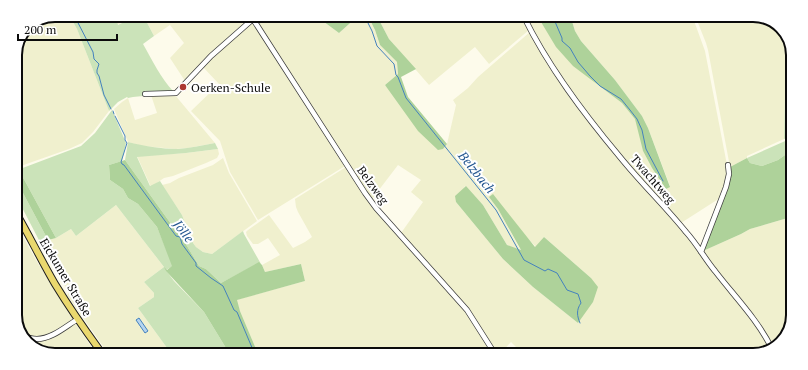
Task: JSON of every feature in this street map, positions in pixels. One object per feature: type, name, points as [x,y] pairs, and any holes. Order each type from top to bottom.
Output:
[{"type":"main road","name":"Eickumer Straße","points":[[22,224],[55,284],[98,348]]},
{"type":"street","points":[[145,94],[176,93],[211,56],[248,22]]},
{"type":"street","name":"Belzweg","points":[[255,22],[371,201],[466,310],[491,348]]},
{"type":"street","name":"Twachtweg","points":[[527,22],[546,58],[587,115],[620,157],[687,232],[716,273],[761,329],[769,344]]},
{"type":"street","points":[[701,252],[726,187],[729,174],[728,166]]},
{"type":"street","points":[[31,338],[43,338],[51,335],[78,319]]},
{"type":"green space","points":[[73,22],[109,111],[93,132],[82,143],[22,166],[22,52],[27,36],[36,27],[42,24]]},
{"type":"green space","points":[[73,22],[117,22],[118,25],[124,22],[147,22],[154,36],[143,44],[161,75],[173,91],[143,92],[143,96],[127,97],[118,102],[109,111]]},
{"type":"green space","points":[[116,22],[123,22],[117,25]]},
{"type":"green space","points":[[147,22],[247,22],[185,81],[170,58],[184,43],[170,25],[154,36]]},
{"type":"green space","points":[[252,22],[345,166],[258,220],[230,172],[220,141],[191,111],[219,84],[202,66]]},
{"type":"green space","points":[[256,22],[324,22],[339,33],[351,22],[371,22],[380,45],[397,62],[398,74],[385,85],[443,149],[447,144],[456,105],[453,100],[530,32],[562,84],[686,233],[760,329],[768,345],[753,348],[517,348],[511,342],[506,348],[494,348],[468,308],[401,233],[423,202],[411,192],[421,180],[398,165],[372,199]],"holes":[[[465,186],[483,205],[507,245],[521,251],[498,209],[489,197],[536,247],[544,237],[591,278],[578,323],[533,287],[503,259],[456,202]]]},
{"type":"green space","points":[[324,22],[351,22],[339,33]]},
{"type":"green space","points":[[371,22],[380,22],[389,39],[416,69],[401,77],[408,97],[447,144],[443,149],[438,150],[418,131],[385,85],[398,74],[397,62],[380,45]]},
{"type":"green space","points":[[380,22],[525,22],[529,30],[489,64],[475,47],[429,85],[389,39]]},
{"type":"green space","points":[[529,22],[541,22],[597,84],[622,103],[636,119],[643,151],[666,189],[670,186],[642,116],[615,80],[581,41],[575,31],[572,22],[694,22],[705,51],[727,165],[725,185],[720,198],[681,223],[616,150],[587,113],[549,59]]},
{"type":"green space","points":[[541,22],[572,22],[575,31],[581,41],[615,80],[642,116],[670,187],[666,189],[652,168],[643,151],[635,119],[622,103],[573,66],[556,47]]},
{"type":"green space","points":[[698,22],[753,22],[766,24],[775,30],[781,36],[786,52],[784,139],[747,156],[747,158],[730,167],[708,50]]},
{"type":"green space","points":[[151,95],[175,95],[215,143],[176,149],[142,146],[128,142],[114,109],[128,98],[135,120],[157,113]]},
{"type":"green space","points":[[785,98],[786,138],[784,139]]},
{"type":"green space","points":[[112,110],[126,143],[122,161],[109,165],[110,180],[123,189],[128,198],[138,204],[157,227],[173,266],[166,270],[165,269],[174,281],[204,312],[226,348],[167,348],[138,308],[154,297],[154,293],[144,282],[164,267],[116,205],[76,236],[71,229],[56,238],[22,176],[22,168],[81,146],[95,133]]},
{"type":"green space","points":[[786,141],[786,154],[778,160],[762,166],[750,163],[747,158]]},
{"type":"green space","points":[[128,142],[153,147],[178,149],[215,143],[218,149],[137,157],[150,186],[160,181],[182,215],[196,247],[203,252],[212,254],[243,231],[261,264],[259,263],[221,283],[206,269],[199,266],[181,236],[125,160]]},
{"type":"green space","points":[[218,149],[219,154],[217,158],[173,176],[164,178],[151,187],[137,156],[186,153]]},
{"type":"green space","points":[[786,154],[786,218],[750,229],[703,251],[728,187],[730,167],[747,158],[750,163],[762,166],[778,160]]},
{"type":"green space","points":[[223,158],[229,173],[257,221],[212,254],[203,252],[193,243],[182,215],[162,185],[213,165]]},
{"type":"green space","points":[[125,160],[179,235],[185,238],[184,241],[199,266],[206,269],[221,283],[259,262],[265,272],[301,264],[305,281],[237,300],[256,348],[226,348],[204,312],[166,271],[164,267],[167,270],[172,266],[157,227],[138,204],[128,198],[123,189],[110,180],[109,165]]},
{"type":"green space","points":[[346,167],[370,203],[466,311],[489,348],[256,348],[236,300],[305,281],[301,264],[265,272],[262,265],[280,255],[268,238],[258,244],[253,244],[246,232],[269,215],[293,248],[305,242],[312,237],[298,212],[295,199]]},
{"type":"green space","points":[[22,176],[56,238],[48,240],[22,191]]},
{"type":"green space","points":[[466,186],[483,205],[507,245],[521,250],[498,209],[489,197],[493,194],[535,247],[544,237],[591,278],[598,287],[593,302],[578,323],[533,287],[503,259],[456,202],[455,196]]},
{"type":"green space","points":[[22,191],[48,240],[41,244],[22,207]]},
{"type":"green space","points":[[116,205],[164,267],[144,282],[154,293],[154,297],[138,308],[167,348],[104,348],[67,295],[69,293],[41,244],[56,238],[71,229],[76,236]]},
{"type":"green space","points":[[786,218],[786,315],[784,328],[781,334],[771,344],[744,303],[720,276],[703,253],[703,251],[750,229]]},
{"type":"green space","points":[[22,235],[72,318],[71,322],[48,335],[39,338],[27,334],[22,318]]},
{"type":"green space","points":[[75,323],[92,348],[48,347],[42,346],[32,339],[39,340]]},
{"type":"water","points":[[139,318],[148,331],[145,333],[136,320]]},
{"type":"waterway","name":"Jölle","points":[[78,22],[93,52],[94,59],[99,64],[97,73],[104,95],[111,109]]},
{"type":"waterway","name":"Belzbach","points":[[368,22],[377,46],[394,64],[396,75],[406,98],[496,210],[524,260],[545,271],[548,269],[557,273],[567,290],[578,294],[581,303],[578,308],[578,318],[580,323]]},
{"type":"waterway","points":[[555,22],[562,41],[570,48],[578,62],[600,86],[621,99],[637,119],[642,130],[646,149],[663,181]]},
{"type":"waterway","name":"Jölle","points":[[115,116],[127,143],[121,162],[122,164],[176,236],[180,237],[182,244],[196,263],[196,266],[223,286],[234,310],[237,312],[252,348]]},
{"type":"place","name":"Oerken-Schule","points":[[183,87]]}]
